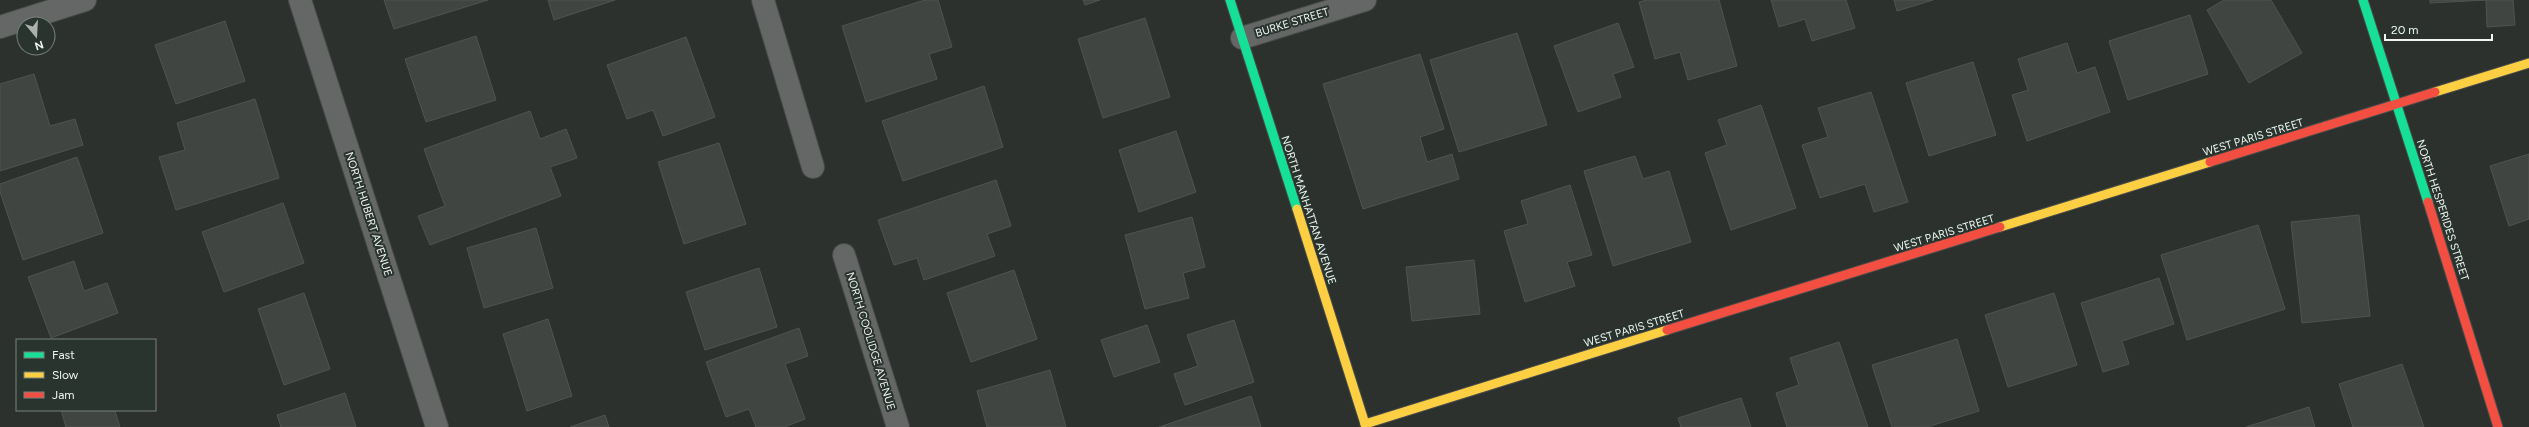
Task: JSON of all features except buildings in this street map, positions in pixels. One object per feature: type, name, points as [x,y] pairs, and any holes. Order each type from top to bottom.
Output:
[{"type":"street","points":[[0,27],[85,0]]},
{"type":"street","name":"NORTH HUBERT AVENUE","points":[[300,0],[437,427]]},
{"type":"street","points":[[763,0],[813,167]]},
{"type":"street","name":"NORTH MANHATTAN AVENUE","points":[[1230,0],[1365,426]]},
{"type":"street","name":"BURKE STREET","points":[[1242,38],[1365,0]]},
{"type":"street","name":"NORTH HESPERIDES STREET","points":[[2363,0],[2443,248],[2498,427]]},
{"type":"street","name":"WEST PARIS STREET","points":[[1365,426],[2396,106],[2529,63]]},
{"type":"street","name":"NORTH COOLIDGE AVENUE","points":[[844,255],[898,427]]},
{"type":"traffic: fast","points":[[1230,0],[1297,209]]},
{"type":"traffic: fast","points":[[2363,0],[2428,202]]},
{"type":"traffic: slow","points":[[2435,92],[2529,63]]},
{"type":"traffic: slow","points":[[2000,227],[2210,162]]},
{"type":"traffic: slow","points":[[1297,209],[1366,427]]},
{"type":"traffic: slow","points":[[1365,424],[1667,330]]},
{"type":"traffic: jam","points":[[2210,162],[2435,92]]},
{"type":"traffic: jam","points":[[2428,202],[2498,427]]},
{"type":"traffic: jam","points":[[1667,330],[2000,227]]}]
